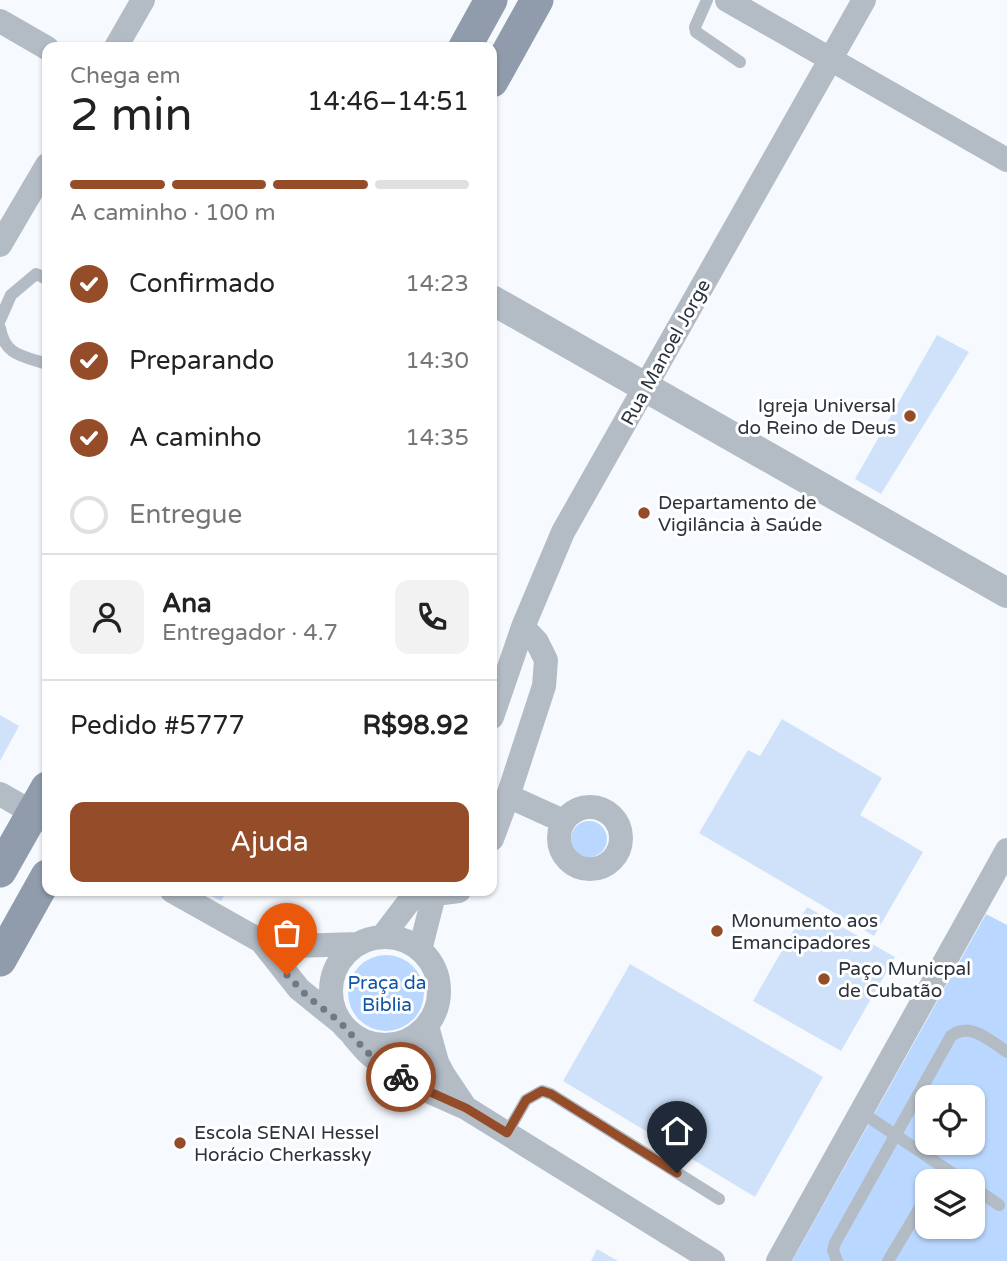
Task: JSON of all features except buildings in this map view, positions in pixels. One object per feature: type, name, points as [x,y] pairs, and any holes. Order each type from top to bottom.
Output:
[{"type":"main road","points":[[468,42],[491,0]]},
{"type":"main road","points":[[497,72],[537,0]]},
{"type":"main road","points":[[0,871],[42,808]]},
{"type":"main road","points":[[0,960],[42,885]]},
{"type":"street","points":[[119,42],[143,0]]},
{"type":"street","points":[[727,0],[1007,160]]},
{"type":"street","name":"Rua Manoel Jorge","points":[[497,702],[523,627],[564,532],[864,0]]},
{"type":"street","points":[[0,21],[42,45]]},
{"type":"street","points":[[0,245],[42,174]]},
{"type":"street","points":[[497,303],[1007,593]]},
{"type":"street","points":[[497,826],[544,686],[546,660],[537,642],[523,627]]},
{"type":"street","points":[[0,794],[42,807]]},
{"type":"street","points":[[508,796],[563,821]]},
{"type":"street","points":[[778,1261],[1007,850]]},
{"type":"street","points":[[181,896],[261,941],[292,946],[358,944]]},
{"type":"street","points":[[382,937],[422,896]]},
{"type":"street","points":[[419,950],[426,896]]},
{"type":"street","points":[[261,941],[299,989],[347,1029],[368,1043],[384,1046],[400,1044],[415,1037],[427,1026],[438,1003],[439,986],[435,970],[419,950],[408,942],[396,938],[370,939],[347,951],[333,973],[330,986],[334,1011],[347,1029],[367,1052],[383,1066],[412,1084],[466,1108],[713,1261]]},
{"type":"street","points":[[427,1026],[437,1062],[466,1108]]},
{"type":"lane","points":[[707,0],[695,27],[696,32],[740,62]]},
{"type":"lane","points":[[0,320],[11,295],[36,274],[42,276]]},
{"type":"lane","points":[[0,328],[2,340],[14,353],[42,362]]},
{"type":"lane","points":[[837,1261],[833,1250],[835,1243],[951,1035],[958,1030],[974,1031],[1007,1052]]},
{"type":"lane","points":[[507,1133],[526,1100],[542,1091],[551,1094],[719,1199]]},
{"type":"lane","points":[[861,1112],[946,1169]]},
{"type":"lane","points":[[985,1195],[999,1205]]},
{"type":"lane","points":[[888,1261],[915,1216]]},
{"type":"green space","points":[[589,821],[601,827],[607,839],[601,851],[589,857],[577,851],[571,839],[577,827]]},
{"type":"green space","points":[[986,914],[1007,925],[1007,1261],[792,1261]]},
{"type":"green space","name":"Praça da Biblia","points":[[379,955],[393,955],[407,961],[418,972],[424,993],[421,1008],[413,1020],[393,1031],[379,1031],[365,1025],[354,1014],[348,1000],[348,986],[354,972],[365,961]]},
{"type":"way so far","points":[[287,975],[308,997],[340,1022],[367,1052],[401,1077]]},
{"type":"place","name":"Igreja Universal do Reino de Deus","points":[[910,416]]},
{"type":"place","name":"Departamento de Vigilância à Saúde","points":[[644,513]]},
{"type":"place","name":"Monumento aos Emancipadores","points":[[717,931]]},
{"type":"place","name":"Paço Municpal de Cubatão","points":[[824,979]]},
{"type":"place","name":"Escola SENAI Hessel Horácio Cherkassky","points":[[180,1143]]},
{"type":"route","points":[[401,1077],[466,1108],[507,1133],[526,1100],[542,1091],[551,1094],[677,1173]]}]
